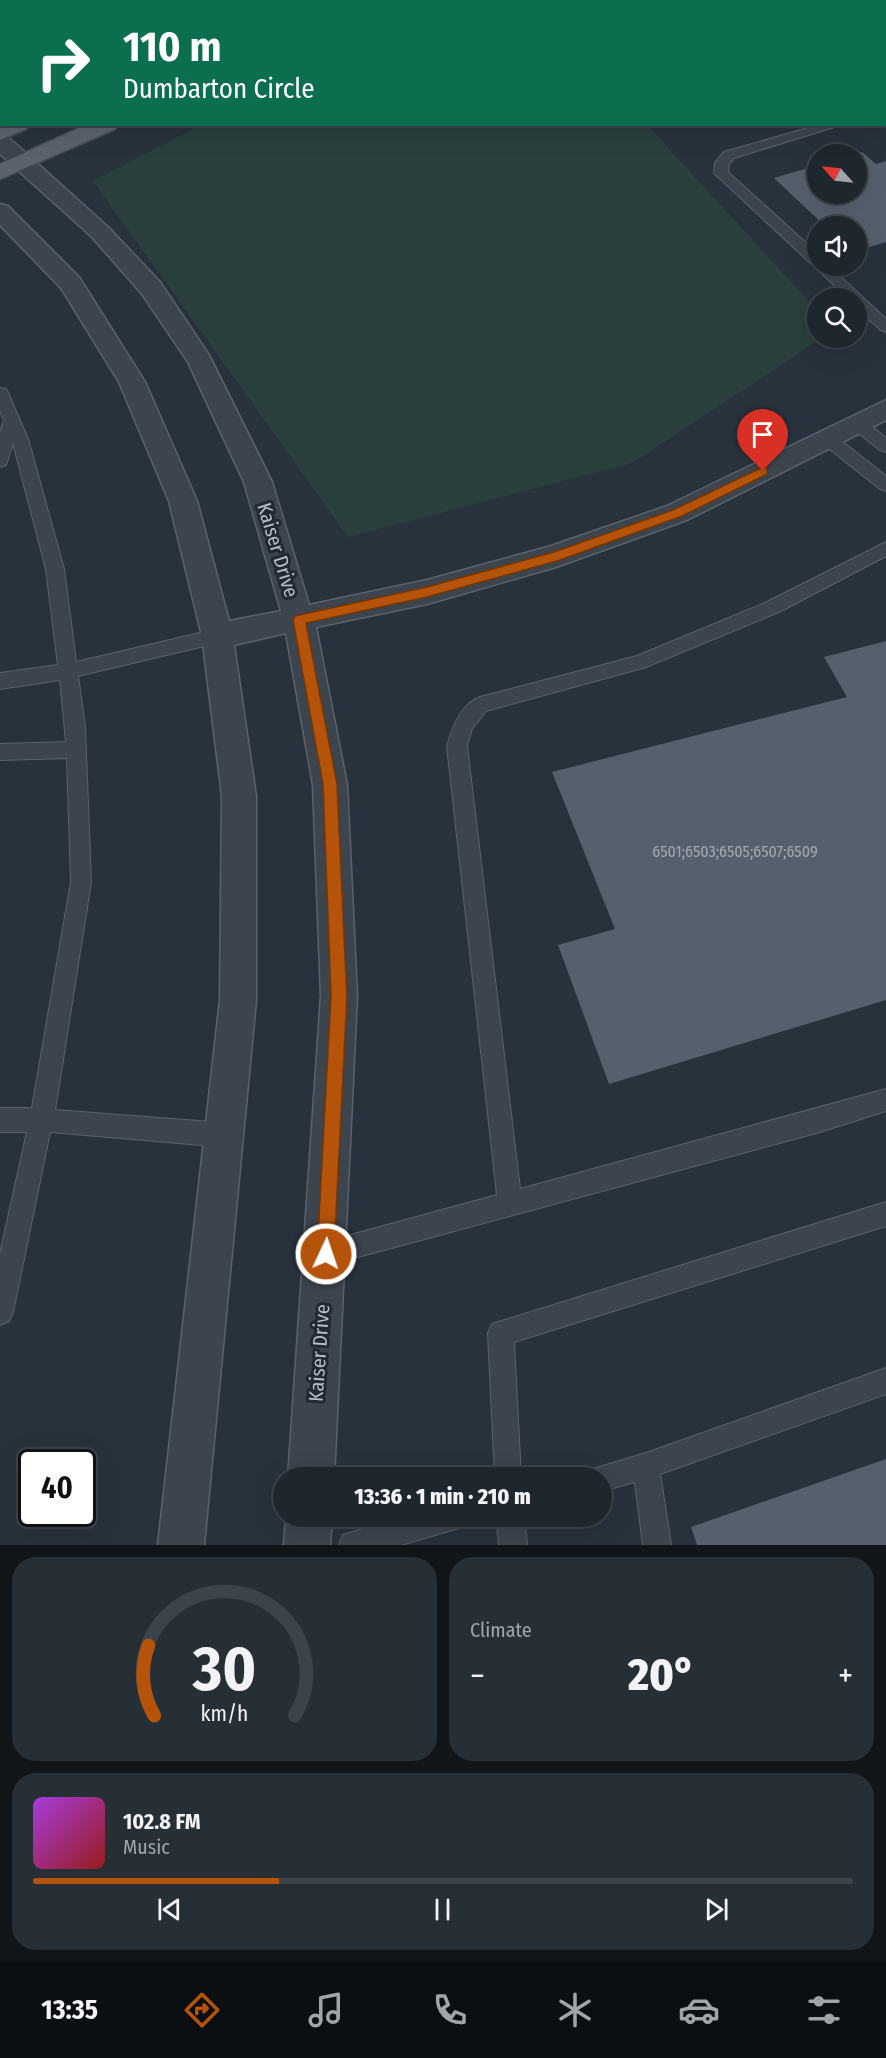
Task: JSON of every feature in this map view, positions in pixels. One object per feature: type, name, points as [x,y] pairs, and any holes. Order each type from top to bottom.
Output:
[{"type":"main road","points":[[0,133],[14,126]]},
{"type":"main road","points":[[0,172],[103,126]]},
{"type":"street","name":"Kaiser Drive","points":[[0,142],[100,232],[151,288],[200,361],[258,482],[300,620],[330,784],[339,996],[326,1254],[312,1467]]},
{"type":"street","points":[[0,211],[70,283],[132,382],[183,501],[217,636],[239,796],[238,1000],[180,1545]]},
{"type":"street","points":[[217,636],[427,592],[556,556],[677,513],[886,409]]},
{"type":"street","points":[[307,1545],[308,1527]]},
{"type":"lane","points":[[807,253],[721,173],[722,163],[729,155],[831,126]]},
{"type":"lane","points":[[832,276],[844,288]]},
{"type":"lane","points":[[867,307],[882,318]]},
{"type":"lane","points":[[0,393],[20,440],[56,569],[69,670],[76,750],[81,882],[41,1120],[0,1312]]},
{"type":"lane","points":[[0,461],[12,419]]},
{"type":"lane","points":[[858,424],[886,446]]},
{"type":"lane","points":[[828,439],[886,485]]},
{"type":"lane","points":[[510,1204],[457,746],[461,728],[468,716],[480,705],[640,662],[773,607],[886,548]]},
{"type":"lane","points":[[0,681],[69,670],[217,636]]},
{"type":"lane","points":[[0,752],[76,750]]},
{"type":"lane","points":[[326,1254],[886,1100]]},
{"type":"lane","points":[[0,1120],[41,1120],[225,1135]]},
{"type":"lane","points":[[507,1467],[501,1333],[886,1214]]},
{"type":"lane","points":[[612,1475],[646,1466],[886,1381]]},
{"type":"lane","points":[[646,1466],[657,1545]]},
{"type":"lane","points":[[353,1545],[417,1527]]},
{"type":"lane","points":[[511,1527],[513,1545]]},
{"type":"green space","points":[[200,126],[648,126],[807,299],[807,348],[632,463],[348,537],[93,181]]},
{"type":"building","points":[[867,156],[876,164],[886,161],[886,242],[867,248],[867,216],[814,216],[774,178],[807,168],[807,204],[867,204]]},
{"type":"building","points":[[886,641],[886,1000],[609,1084],[558,945],[615,929],[552,772],[847,697],[824,657]]},
{"type":"building","points":[[886,1459],[886,1545],[697,1545],[691,1527]]},
{"type":"route","points":[[326,1254],[339,996],[338,956],[330,784],[300,620],[427,592],[556,556],[677,513],[763,471]]}]
